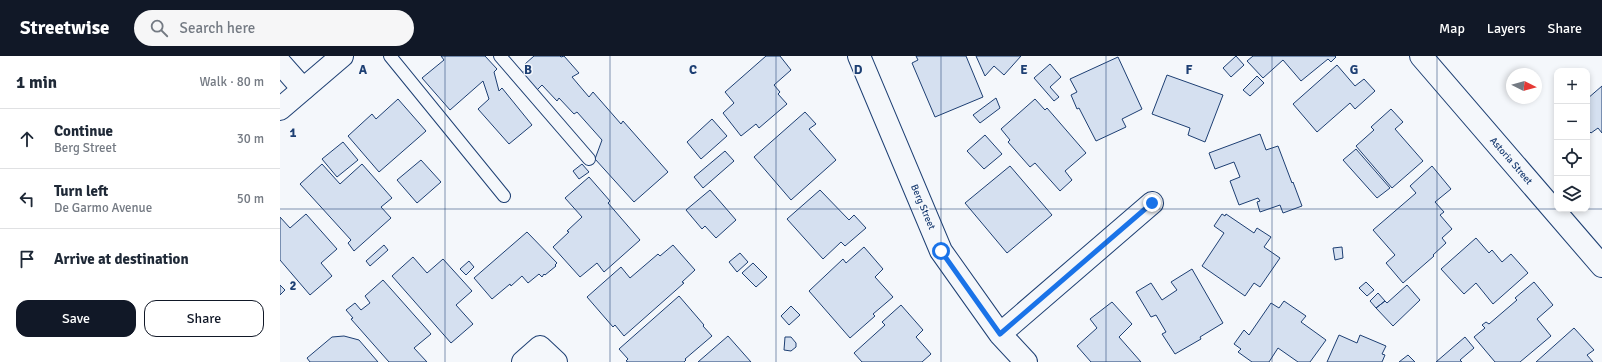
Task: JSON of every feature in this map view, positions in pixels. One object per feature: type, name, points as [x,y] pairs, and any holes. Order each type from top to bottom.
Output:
[{"type":"street","points":[[280,109],[342,56]]},
{"type":"street","name":"Berg Street","points":[[859,56],[941,251],[1000,334],[1026,362]]},
{"type":"street","name":"Astoria Street","points":[[1421,56],[1602,266]]},
{"type":"street","points":[[280,63],[303,89]]},
{"type":"street","points":[[1000,334],[1152,203]]},
{"type":"street","points":[[523,362],[540,347],[556,362]]},
{"type":"lane","points":[[390,56],[504,196]]},
{"type":"lane","points":[[500,56],[589,159]]},
{"type":"building","points":[[441,56],[485,56],[497,69],[494,72],[499,91],[502,88],[532,125],[509,144],[478,109],[489,99],[483,81],[450,110],[422,78],[444,60]]},
{"type":"building","points":[[534,56],[564,56],[579,73],[572,77],[589,97],[593,92],[621,124],[623,121],[668,172],[634,202],[595,159],[602,140],[577,112],[574,114],[559,98],[557,101],[542,85],[535,92],[520,75],[528,68],[525,64]]},
{"type":"building","points":[[766,56],[780,56],[791,70],[774,85],[780,92],[778,94],[787,104],[759,128],[756,124],[741,136],[723,113],[734,103],[725,92]]},
{"type":"building","points":[[916,56],[966,56],[983,97],[935,117],[912,63],[918,60]]},
{"type":"building","points":[[976,56],[1021,56],[1004,75],[994,66],[985,76]]},
{"type":"building","points":[[1236,56],[1244,65],[1231,77],[1223,68]]},
{"type":"building","points":[[1253,56],[1336,57],[1331,62],[1328,59],[1301,81],[1283,60],[1263,78],[1247,61]]},
{"type":"building","points":[[1118,57],[1142,109],[1122,119],[1126,127],[1096,141],[1079,108],[1077,109],[1071,95],[1077,92],[1070,79]]},
{"type":"building","points":[[1050,64],[1061,77],[1050,87],[1059,97],[1054,101],[1034,78]]},
{"type":"building","points":[[1337,65],[1355,86],[1364,79],[1375,91],[1355,109],[1350,103],[1317,132],[1293,104]]},
{"type":"building","points":[[1167,75],[1223,95],[1205,142],[1188,135],[1190,128],[1152,114]]},
{"type":"building","points":[[1257,76],[1264,83],[1250,96],[1243,90]]},
{"type":"building","points":[[1602,86],[1602,133],[1598,128],[1591,133],[1590,132],[1590,96]]},
{"type":"building","points":[[996,98],[1000,108],[980,123],[973,115]]},
{"type":"building","points":[[398,99],[426,131],[379,172],[348,136],[372,114],[376,119]]},
{"type":"building","points":[[1035,99],[1045,110],[1047,108],[1086,153],[1065,171],[1072,180],[1060,191],[1035,163],[1030,167],[1008,142],[1010,140],[1001,129]]},
{"type":"building","points":[[1391,109],[1403,122],[1395,129],[1423,161],[1392,188],[1356,146],[1374,130],[1371,127]]},
{"type":"building","points":[[805,112],[816,124],[809,129],[836,160],[791,200],[754,157]]},
{"type":"building","points":[[712,119],[727,136],[701,159],[687,142]]},
{"type":"building","points":[[1260,134],[1266,150],[1278,146],[1302,206],[1283,213],[1280,205],[1260,212],[1257,202],[1260,201],[1258,198],[1239,205],[1230,181],[1240,177],[1234,162],[1215,169],[1209,153]]},
{"type":"building","points":[[985,135],[1002,154],[984,169],[967,151]]},
{"type":"building","points":[[343,142],[358,160],[337,177],[322,159]]},
{"type":"building","points":[[1356,149],[1390,188],[1377,198],[1343,160]]},
{"type":"building","points":[[725,151],[734,161],[703,188],[694,177]]},
{"type":"building","points":[[421,160],[441,182],[417,203],[397,180]]},
{"type":"building","points":[[322,164],[340,184],[362,164],[392,198],[381,207],[391,218],[354,251],[348,243],[351,240],[300,184]]},
{"type":"building","points":[[582,164],[589,172],[579,179],[573,171]]},
{"type":"building","points":[[1010,166],[1052,215],[1007,253],[965,203]]},
{"type":"building","points":[[1432,166],[1451,189],[1435,202],[1444,212],[1440,215],[1452,229],[1442,238],[1446,243],[1433,255],[1434,256],[1403,283],[1386,263],[1395,255],[1373,230],[1416,193],[1410,186]]},
{"type":"building","points":[[589,177],[610,201],[608,203],[640,240],[604,272],[597,263],[580,277],[553,247],[582,217],[565,198]]},
{"type":"building","points":[[710,190],[736,220],[716,238],[705,226],[702,229],[686,210]]},
{"type":"building","points":[[820,190],[849,220],[854,215],[866,228],[845,246],[841,242],[823,259],[787,219]]},
{"type":"building","points":[[306,214],[337,249],[321,263],[332,276],[310,295],[280,260],[280,217],[290,228]]},
{"type":"building","points":[[1222,214],[1225,216],[1226,214],[1254,233],[1257,228],[1271,237],[1264,247],[1280,258],[1260,287],[1254,283],[1245,296],[1202,266],[1224,233],[1214,226]]},
{"type":"building","points":[[527,232],[557,263],[555,265],[556,266],[542,277],[539,274],[528,283],[522,276],[511,286],[510,284],[492,299],[474,278]]},
{"type":"building","points":[[1476,238],[1489,253],[1492,250],[1502,262],[1511,254],[1528,273],[1493,304],[1476,283],[1464,294],[1441,269]]},
{"type":"building","points":[[384,245],[388,250],[370,266],[366,261]]},
{"type":"building","points":[[673,245],[695,270],[682,282],[684,283],[624,336],[615,325],[613,327],[587,297],[621,267],[630,278],[658,254],[660,256]]},
{"type":"building","points":[[864,247],[883,269],[875,277],[893,297],[873,314],[875,316],[850,338],[809,291],[843,259],[846,263]]},
{"type":"building","points":[[1342,247],[1343,258],[1335,260],[1333,248]]},
{"type":"building","points":[[740,253],[748,262],[737,272],[729,262]]},
{"type":"building","points":[[413,257],[427,273],[443,259],[472,291],[456,305],[473,324],[451,343],[392,276]]},
{"type":"building","points":[[469,261],[474,267],[466,275],[460,269]]},
{"type":"building","points":[[753,263],[767,277],[756,287],[742,273]]},
{"type":"building","points":[[1192,269],[1223,323],[1200,337],[1201,339],[1175,354],[1162,334],[1166,332],[1156,315],[1151,317],[1136,292],[1151,283],[1162,300],[1177,290],[1171,282]]},
{"type":"building","points":[[383,280],[431,334],[414,348],[427,362],[389,362],[351,319],[353,318],[346,310],[355,303],[361,310],[370,303],[365,296]]},
{"type":"building","points":[[1366,282],[1374,290],[1367,296],[1359,288]]},
{"type":"building","points":[[1534,282],[1553,305],[1537,319],[1551,336],[1520,362],[1495,362],[1474,337],[1485,328],[1482,325],[1486,322],[1489,324],[1517,300],[1515,298]]},
{"type":"building","points":[[280,285],[285,290],[280,295]]},
{"type":"building","points":[[1407,285],[1420,300],[1393,326],[1376,308],[1385,301],[1387,303]]},
{"type":"building","points":[[1378,293],[1385,301],[1376,308],[1370,301]]},
{"type":"building","points":[[679,296],[712,336],[685,359],[686,360],[684,362],[626,361],[628,359],[619,349]]},
{"type":"building","points":[[1284,301],[1306,316],[1301,322],[1326,340],[1310,362],[1298,362],[1278,348],[1269,362],[1252,362],[1238,352],[1241,349],[1234,344],[1244,330],[1249,335],[1271,303],[1279,308]]},
{"type":"building","points":[[1112,302],[1132,324],[1119,337],[1141,362],[1091,362],[1077,346],[1097,328],[1090,319]]},
{"type":"building","points":[[901,305],[923,330],[916,337],[931,354],[922,362],[862,362],[854,353],[885,325],[882,322]]},
{"type":"building","points":[[791,306],[800,315],[789,325],[781,316]]},
{"type":"building","points":[[1574,328],[1594,350],[1587,355],[1593,362],[1536,362]]},
{"type":"building","points":[[1339,335],[1357,343],[1360,335],[1386,346],[1382,354],[1385,355],[1382,362],[1327,362]]},
{"type":"building","points":[[344,336],[359,340],[378,362],[310,362],[307,358],[332,337]]},
{"type":"building","points":[[728,336],[751,362],[698,362]]},
{"type":"building","points":[[785,337],[791,337],[796,343],[796,347],[791,351],[784,350]]},
{"type":"building","points":[[1465,337],[1474,348],[1460,360],[1462,362],[1436,362]]},
{"type":"building","points":[[1408,355],[1415,362],[1399,362]]},
{"type":"route","points":[[941,251],[1000,334],[1152,203]]}]
